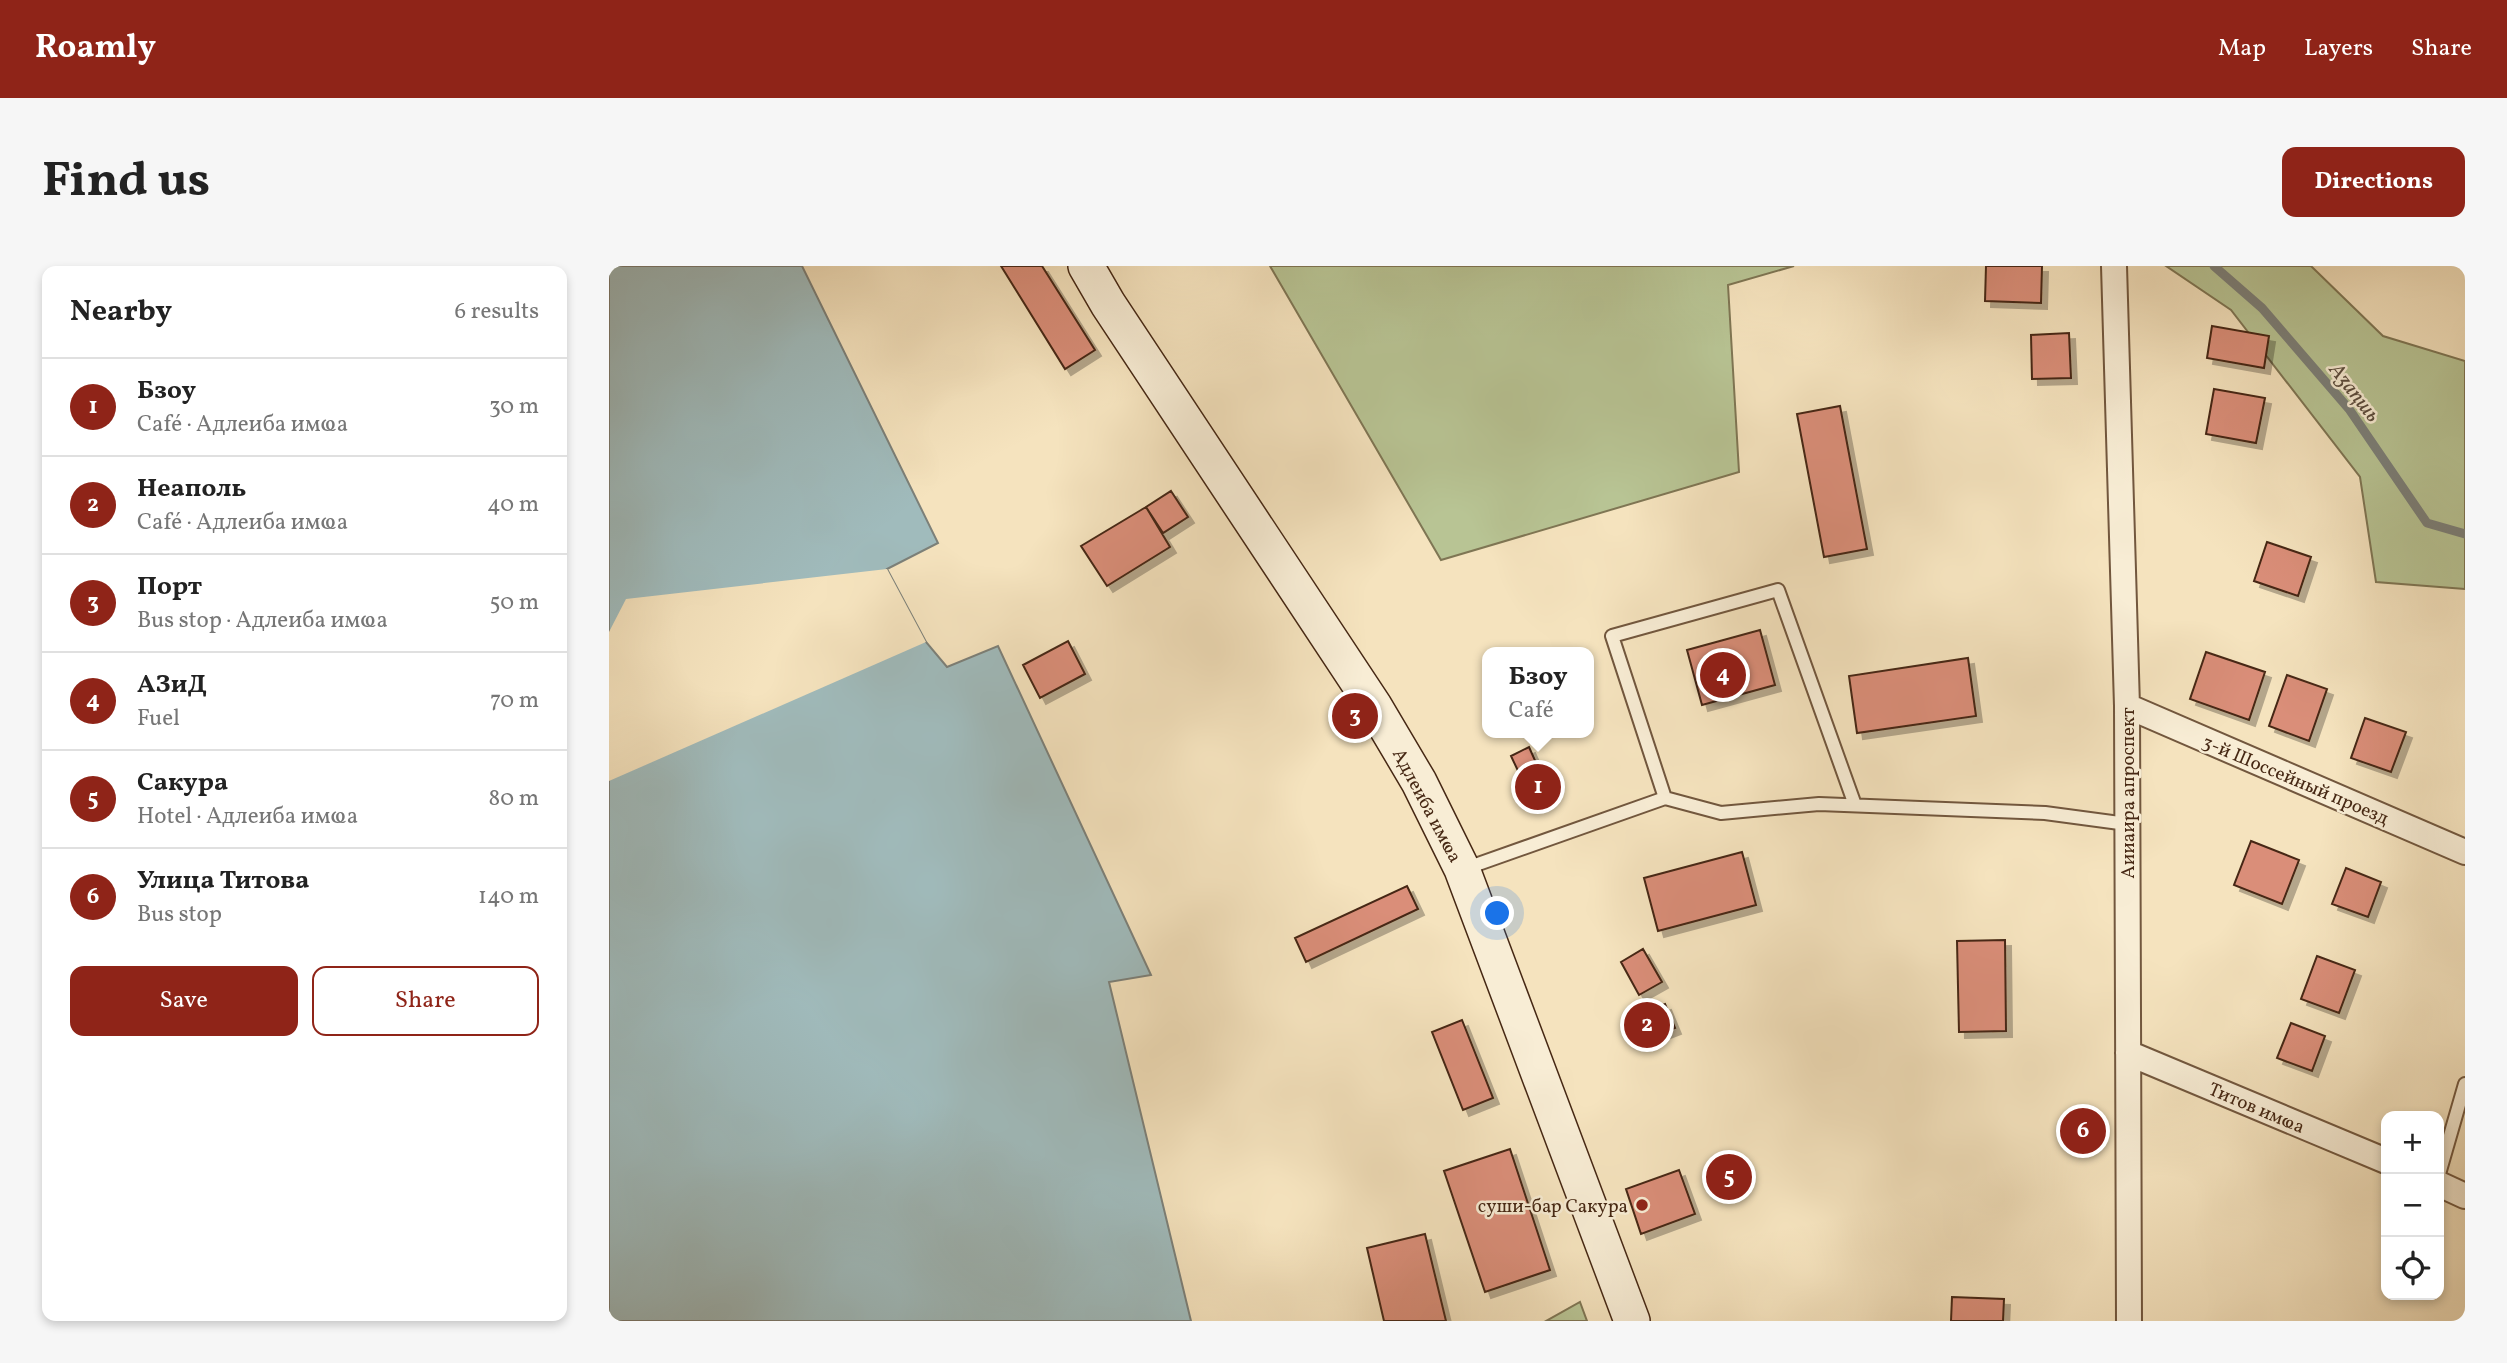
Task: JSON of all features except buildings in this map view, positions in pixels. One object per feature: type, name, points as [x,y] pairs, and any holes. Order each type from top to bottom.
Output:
[{"type":"main road","name":"Адлеиба имҩа","points":[[1090,267],[1108,304],[1374,706],[1419,782],[1462,869],[1632,1321]]},
{"type":"street","name":"Аииаира апроспект","points":[[2113,266],[2127,706],[2129,1321]]},
{"type":"street","name":"3-й Шоссейный проезд","points":[[2127,706],[2465,852]]},
{"type":"street","name":"Титов имҩа","points":[[2128,1053],[2381,1159]]},
{"type":"street","points":[[2444,1186],[2465,1195]]},
{"type":"lane","points":[[1665,798],[1612,636],[1778,590],[1855,805]]},
{"type":"lane","points":[[1462,869],[1665,798],[1721,813],[1819,804],[2045,813],[2127,824]]},
{"type":"lane","points":[[2444,1157],[2465,1084]]},
{"type":"green space","points":[[1270,266],[1794,266],[1728,285],[1739,472],[1441,560]]},
{"type":"green space","points":[[2166,266],[2311,266],[2383,336],[2465,361],[2465,589],[2376,582],[2360,477],[2231,310]]},
{"type":"green space","points":[[1580,1302],[1587,1321],[1546,1321]]},
{"type":"water","points":[[609,266],[802,266],[938,543],[887,569],[926,642],[947,667],[998,646],[1151,975],[1109,982],[1191,1321],[609,1321]]},
{"type":"pier","points":[[887,569],[926,642],[609,781],[609,632],[626,599]]},
{"type":"waterway","name":"Аӡаԥшь","points":[[2214,266],[2262,308],[2349,409],[2427,523],[2465,534]]},
{"type":"place","name":"АЗиД","points":[[1723,675]]},
{"type":"place","name":"Порт","points":[[1355,716]]},
{"type":"place","name":"Бзоу","points":[[1538,787]]},
{"type":"place","name":"Неаполь","points":[[1647,1025]]},
{"type":"place","name":"Улица Титова","points":[[2083,1131]]},
{"type":"place","name":"Сакура","points":[[1729,1177]]},
{"type":"place","name":"суши-бар Сакура","points":[[1642,1205]]}]
